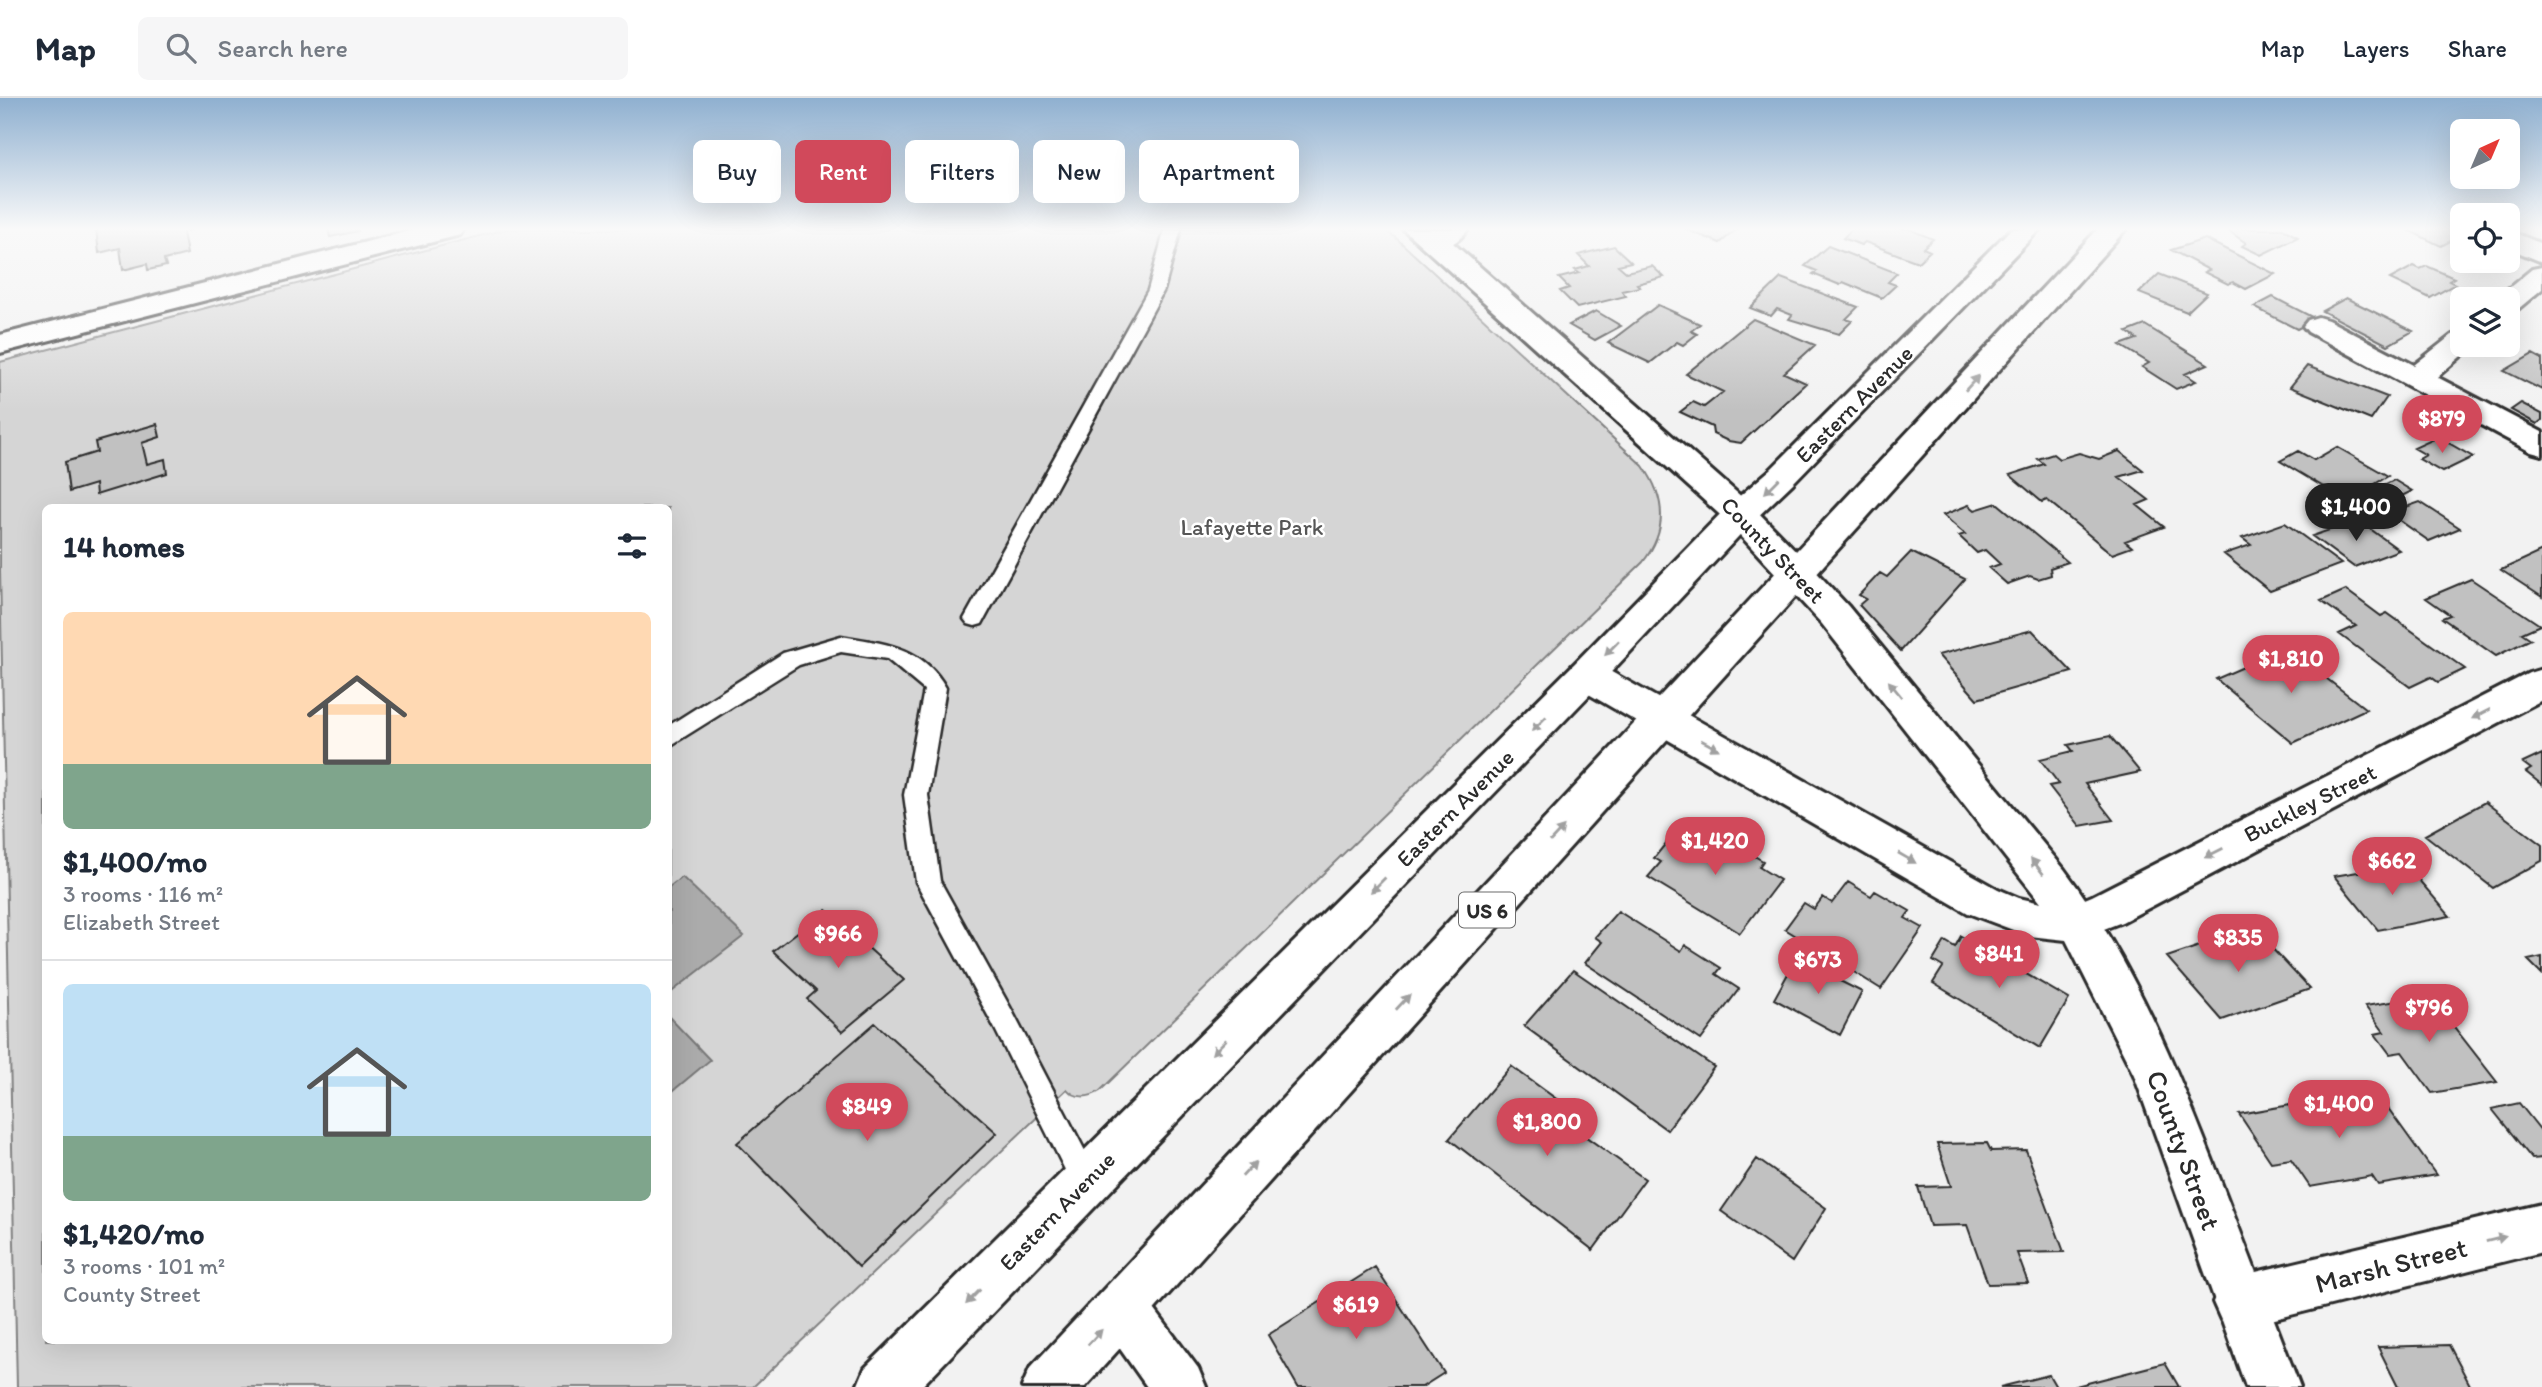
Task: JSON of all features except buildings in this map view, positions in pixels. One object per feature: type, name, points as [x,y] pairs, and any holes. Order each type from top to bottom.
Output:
[{"type":"street","points":[[0,344],[215,289]]},
{"type":"street","name":"County Street","points":[[1495,289],[1740,514],[1797,572],[2011,832],[2078,921],[2129,1012],[2156,1072],[2239,1302],[2273,1387]]},
{"type":"street","name":"Eastern Avenue","points":[[884,1387],[1586,675],[1740,514],[1828,430],[1967,289]]},
{"type":"street","name":"US 6","points":[[1049,1387],[2058,289]]},
{"type":"street","points":[[2318,326],[2542,444]]},
{"type":"street","points":[[2417,378],[2450,351]]},
{"type":"street","points":[[1586,675],[2009,914],[2056,925],[2078,921]]},
{"type":"street","name":"Buckley Street","points":[[2078,921],[2107,909],[2542,683]]},
{"type":"street","name":"Marsh Street","points":[[2239,1302],[2542,1228]]},
{"type":"street","points":[[1122,1308],[1179,1387]]},
{"type":"lane","points":[[975,619],[1156,289]]},
{"type":"lane","points":[[672,735],[791,659],[841,643],[893,652],[915,668],[935,688],[916,794],[928,882],[1001,1015],[1086,1182]]},
{"type":"green space","name":"Lafayette Park","points":[[277,289],[1451,289],[1643,466],[1656,490],[1661,514],[1657,538],[1643,562],[1100,1091],[1082,1096],[1074,1095],[1067,1089],[753,1387],[17,1387],[0,570],[0,362]]},
{"type":"shaded area","points":[[682,877],[744,936],[672,992],[672,885]]},
{"type":"shaded area","points":[[672,1020],[710,1060],[672,1092]]}]
